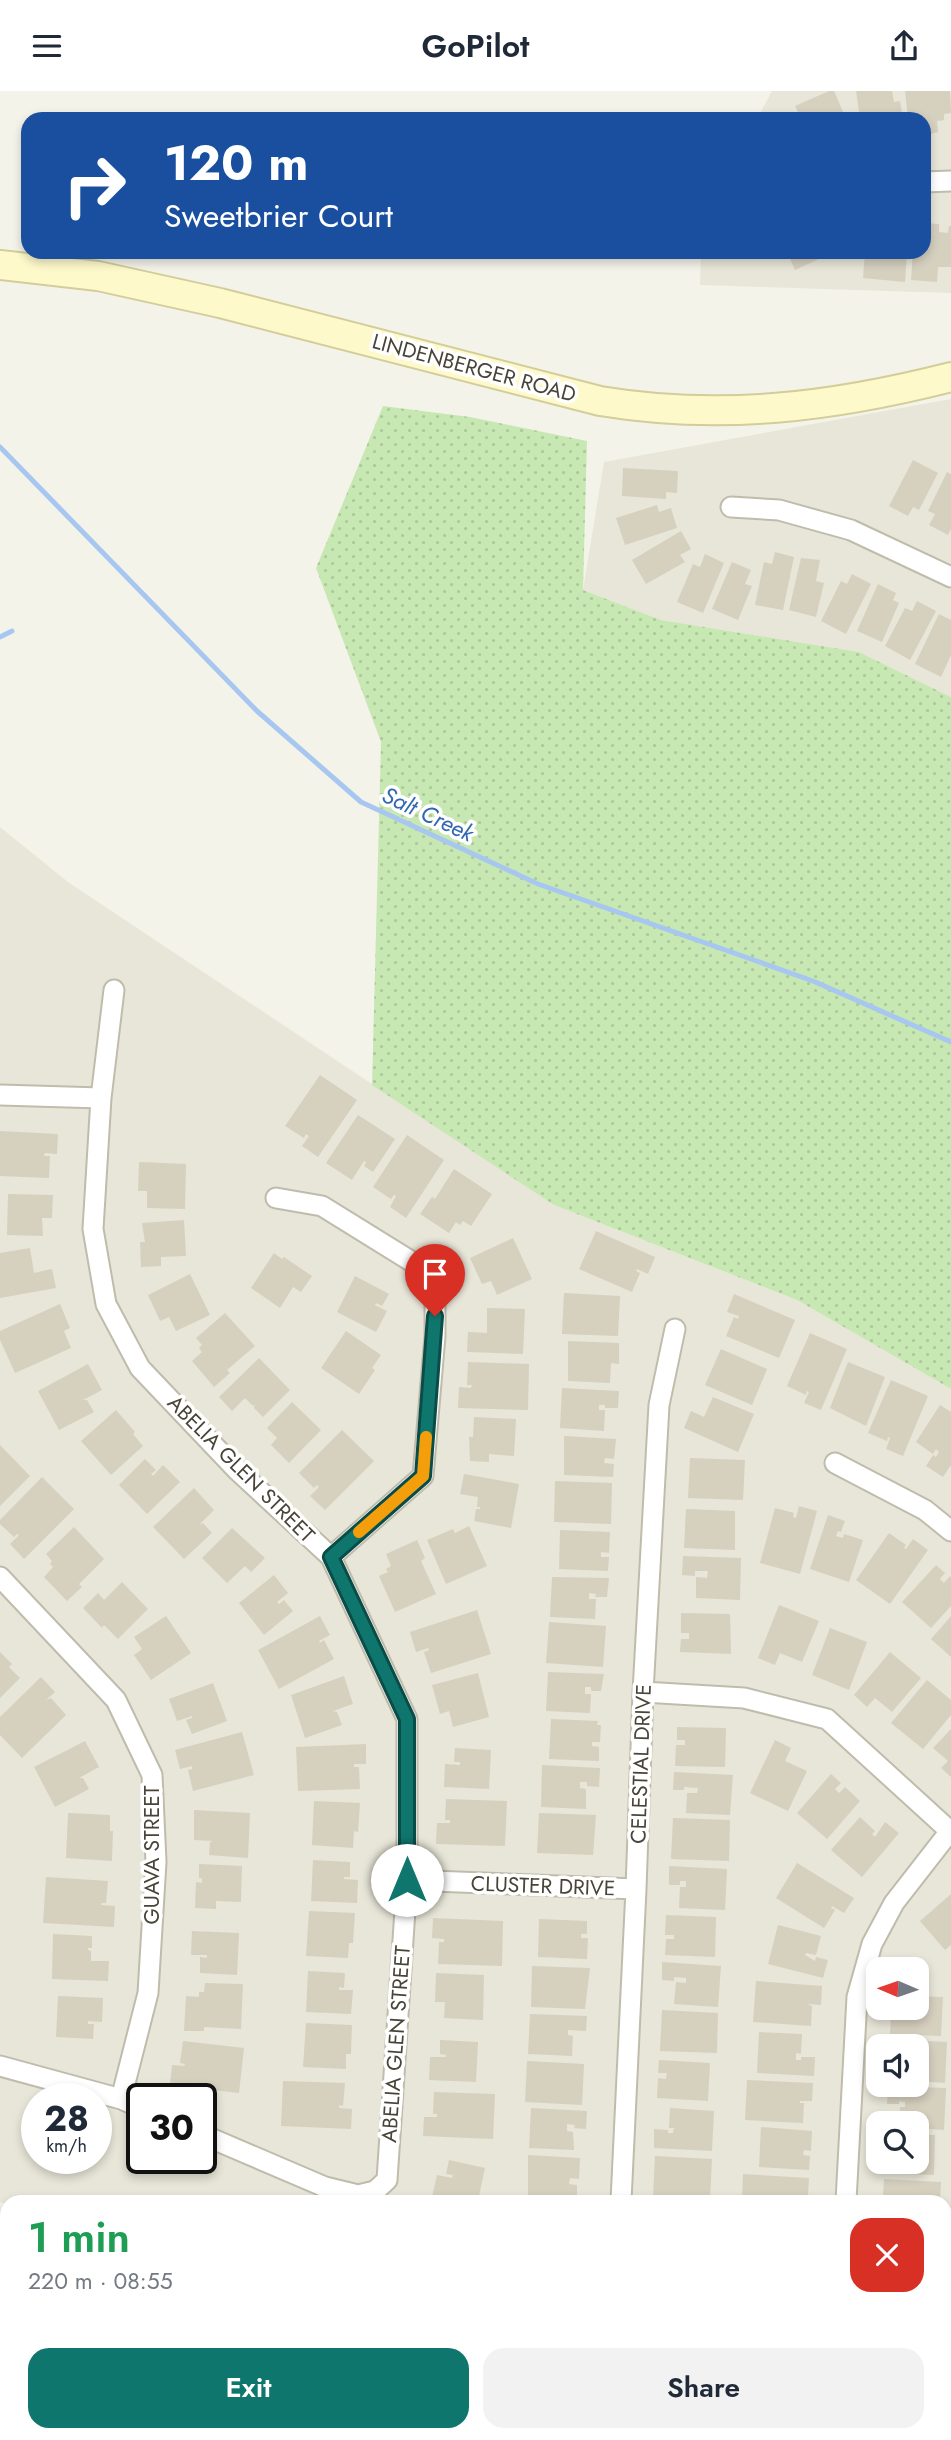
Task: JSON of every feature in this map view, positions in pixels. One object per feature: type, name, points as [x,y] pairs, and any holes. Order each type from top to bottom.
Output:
[{"type":"street","points":[[931,182],[951,181]]},
{"type":"street","name":"LINDENBERGER ROAD","points":[[0,265],[98,276],[220,303],[600,401],[644,408],[695,411],[766,410],[836,402],[951,377]]},
{"type":"street","points":[[731,507],[779,510],[851,530],[951,577]]},
{"type":"street","name":"ABELIA GLEN STREET","points":[[114,990],[101,1098],[93,1229],[106,1304],[140,1368],[237,1470],[331,1557],[407,1719],[407,1880],[387,2180],[375,2192],[358,2195],[325,2187],[217,2141]]},
{"type":"street","points":[[0,1095],[101,1098]]},
{"type":"street","points":[[276,1198],[321,1206],[435,1276],[435,1336],[423,1476],[331,1557]]},
{"type":"street","name":"CELESTIAL DRIVE","points":[[621,2195],[643,1692],[659,1405],[675,1329]]},
{"type":"street","points":[[835,1463],[925,1510],[951,1531]]},
{"type":"street","name":"GUAVA STREET","points":[[0,1577],[116,1700],[152,1775],[156,1862],[148,1993],[121,2099]]},
{"type":"street","points":[[643,1692],[744,1698],[827,1719],[951,1831],[894,1903],[872,1944],[857,1997],[846,2195]]},
{"type":"street","name":"CLUSTER DRIVE","points":[[407,1880],[636,1889]]},
{"type":"street","points":[[0,2066],[126,2101]]},
{"type":"shaded area","points":[[772,91],[951,91],[951,293],[700,285],[701,259],[931,259],[931,112],[761,112]]},
{"type":"shaded area","points":[[951,399],[951,697],[859,652],[661,620],[583,590],[604,462]]},
{"type":"shaded area","points":[[0,827],[68,882],[554,1205],[797,1300],[951,1389],[951,2195],[0,2195]]},
{"type":"green space","points":[[383,406],[470,417],[587,441],[583,590],[661,620],[859,652],[951,697],[951,1389],[797,1300],[554,1205],[372,1085],[381,742],[316,568]]},
{"type":"building","points":[[834,91],[843,112],[798,112],[795,106]]},
{"type":"building","points":[[856,91],[892,91],[894,102],[900,101],[902,112],[859,112]]},
{"type":"building","points":[[905,91],[950,91],[951,113],[944,114],[944,120],[937,121],[938,132],[931,134],[931,112],[907,112]]},
{"type":"building","points":[[931,223],[939,224],[939,232],[948,233],[951,226],[951,267],[938,267],[937,282],[911,280],[912,259],[931,259]]},
{"type":"building","points":[[790,259],[819,259],[795,270]]},
{"type":"building","points":[[864,259],[907,259],[905,282],[863,278]]},
{"type":"building","points":[[913,460],[938,473],[919,510],[913,507],[908,516],[889,506]]},
{"type":"building","points":[[623,468],[678,471],[677,493],[666,492],[666,499],[622,496]]},
{"type":"building","points":[[947,472],[951,474],[951,529],[948,535],[929,525],[935,514],[928,511]]},
{"type":"building","points":[[657,505],[659,512],[671,508],[677,528],[625,545],[616,518]]},
{"type":"building","points":[[681,531],[691,549],[680,555],[685,562],[646,584],[632,560]]},
{"type":"building","points":[[775,552],[794,557],[783,610],[755,605],[764,562],[772,564]]},
{"type":"building","points":[[705,554],[724,563],[703,613],[677,602],[693,564],[700,567]]},
{"type":"building","points":[[801,558],[820,560],[816,581],[824,583],[816,617],[789,610]]},
{"type":"building","points":[[732,562],[751,570],[745,584],[752,586],[738,620],[712,609]]},
{"type":"building","points":[[852,574],[871,584],[846,634],[821,621],[841,581],[847,584]]},
{"type":"building","points":[[878,584],[896,593],[893,600],[899,603],[882,642],[857,631]]},
{"type":"building","points":[[917,601],[936,611],[910,660],[885,646],[905,608],[912,611]]},
{"type":"building","points":[[939,614],[951,620],[951,655],[941,677],[915,664]]},
{"type":"building","points":[[320,1075],[357,1100],[318,1157],[302,1146],[309,1136],[306,1134],[304,1138],[285,1126]]},
{"type":"building","points":[[358,1115],[395,1139],[373,1172],[364,1166],[364,1161],[352,1180],[326,1163]]},
{"type":"building","points":[[0,1131],[58,1134],[57,1154],[45,1153],[44,1156],[50,1156],[49,1178],[0,1176]]},
{"type":"building","points":[[407,1135],[444,1160],[406,1218],[390,1207],[396,1196],[391,1199],[373,1187]]},
{"type":"building","points":[[139,1162],[186,1164],[185,1209],[147,1208],[147,1191],[138,1191]]},
{"type":"building","points":[[454,1169],[492,1194],[471,1226],[463,1221],[460,1225],[456,1222],[449,1233],[420,1214],[432,1197],[435,1199]]},
{"type":"building","points":[[8,1194],[53,1195],[52,1218],[42,1218],[43,1236],[7,1235]]},
{"type":"building","points":[[184,1220],[186,1256],[161,1257],[161,1266],[141,1267],[140,1242],[145,1242],[142,1223]]},
{"type":"building","points":[[596,1231],[655,1257],[648,1274],[637,1269],[640,1273],[632,1292],[579,1269]]},
{"type":"building","points":[[513,1238],[532,1279],[497,1295],[491,1281],[482,1284],[470,1258]]},
{"type":"building","points":[[30,1248],[34,1273],[52,1269],[56,1288],[0,1298],[0,1253]]},
{"type":"building","points":[[274,1253],[312,1276],[301,1292],[293,1287],[280,1308],[251,1288]]},
{"type":"building","points":[[190,1274],[210,1315],[176,1331],[169,1317],[160,1321],[148,1295]]},
{"type":"building","points":[[355,1276],[389,1294],[382,1306],[376,1303],[375,1305],[387,1311],[376,1332],[337,1312]]},
{"type":"building","points":[[564,1293],[620,1296],[618,1336],[562,1334]]},
{"type":"building","points":[[734,1294],[795,1320],[779,1358],[726,1336],[734,1317],[738,1319],[739,1316],[727,1312]]},
{"type":"building","points":[[60,1304],[70,1328],[64,1331],[71,1348],[15,1373],[0,1340],[0,1331]]},
{"type":"building","points":[[487,1308],[525,1309],[523,1354],[467,1352],[468,1332],[487,1333]]},
{"type":"building","points":[[225,1313],[255,1346],[227,1370],[230,1373],[214,1387],[192,1361],[202,1352],[199,1348],[202,1345],[196,1338]]},
{"type":"building","points":[[346,1331],[381,1355],[372,1368],[375,1370],[359,1394],[321,1368]]},
{"type":"building","points":[[810,1333],[847,1349],[821,1410],[804,1403],[809,1392],[807,1391],[806,1395],[787,1386]]},
{"type":"building","points":[[568,1341],[619,1343],[619,1364],[611,1363],[610,1383],[568,1381]]},
{"type":"building","points":[[721,1349],[767,1369],[752,1405],[705,1385]]},
{"type":"building","points":[[259,1358],[290,1390],[263,1417],[254,1408],[255,1404],[253,1406],[245,1398],[232,1411],[219,1397]]},
{"type":"building","points":[[468,1362],[529,1364],[528,1410],[458,1408],[459,1387],[471,1388],[472,1385],[467,1385]]},
{"type":"building","points":[[848,1362],[885,1377],[866,1426],[830,1408]]},
{"type":"building","points":[[88,1364],[102,1390],[83,1400],[87,1400],[94,1412],[59,1430],[38,1391]]},
{"type":"building","points":[[891,1380],[928,1396],[903,1456],[886,1449],[890,1438],[888,1437],[887,1441],[868,1433]]},
{"type":"building","points":[[562,1388],[619,1391],[618,1408],[599,1405],[599,1410],[605,1410],[604,1431],[560,1428]]},
{"type":"building","points":[[713,1397],[754,1414],[738,1452],[684,1428],[691,1411],[704,1417]]},
{"type":"building","points":[[292,1402],[321,1430],[289,1463],[271,1445],[277,1438],[267,1428]]},
{"type":"building","points":[[940,1405],[951,1412],[951,1465],[943,1477],[926,1466],[933,1455],[936,1457],[939,1452],[936,1449],[933,1454],[916,1442]]},
{"type":"building","points":[[116,1410],[143,1446],[111,1475],[81,1441]]},
{"type":"building","points":[[474,1417],[516,1419],[514,1456],[489,1454],[489,1462],[470,1461],[469,1437],[473,1437]]},
{"type":"building","points":[[342,1430],[374,1461],[325,1510],[310,1496],[319,1487],[317,1485],[314,1488],[299,1473]]},
{"type":"building","points":[[564,1436],[616,1439],[614,1459],[605,1458],[604,1463],[614,1464],[613,1477],[564,1475]]},
{"type":"building","points":[[0,1445],[30,1476],[0,1506]]},
{"type":"building","points":[[690,1458],[745,1460],[743,1500],[688,1498]]},
{"type":"building","points":[[145,1459],[156,1470],[151,1474],[153,1476],[163,1465],[180,1482],[147,1514],[119,1485]]},
{"type":"building","points":[[464,1474],[519,1484],[511,1528],[474,1521],[476,1509],[480,1509],[477,1507],[478,1497],[460,1494]]},
{"type":"building","points":[[42,1477],[74,1509],[24,1559],[10,1544],[19,1535],[14,1537],[0,1524],[0,1520]]},
{"type":"building","points":[[555,1481],[612,1483],[611,1524],[554,1522]]},
{"type":"building","points":[[194,1488],[214,1510],[199,1525],[203,1523],[212,1533],[184,1559],[153,1527]]},
{"type":"building","points":[[799,1506],[817,1511],[800,1574],[760,1563],[775,1508],[794,1513],[793,1517],[796,1518]]},
{"type":"building","points":[[686,1509],[735,1511],[735,1550],[684,1548]]},
{"type":"building","points":[[828,1515],[845,1521],[841,1532],[838,1531],[836,1536],[843,1538],[844,1534],[863,1540],[849,1582],[810,1569]]},
{"type":"building","points":[[469,1526],[487,1566],[446,1584],[427,1540],[453,1529],[455,1533]]},
{"type":"building","points":[[74,1527],[104,1559],[79,1584],[82,1587],[67,1601],[44,1577],[53,1567],[46,1554]]},
{"type":"building","points":[[232,1528],[265,1558],[251,1572],[245,1566],[227,1583],[202,1558]]},
{"type":"building","points":[[560,1530],[610,1532],[609,1553],[601,1552],[601,1557],[609,1557],[608,1571],[559,1569]]},
{"type":"building","points":[[889,1533],[906,1545],[906,1549],[913,1539],[928,1550],[890,1604],[856,1580]]},
{"type":"building","points":[[417,1540],[425,1558],[421,1561],[436,1594],[395,1612],[379,1576],[388,1572],[386,1569],[391,1566],[386,1554]]},
{"type":"building","points":[[683,1556],[741,1558],[740,1600],[696,1598],[696,1577],[707,1578],[708,1571],[695,1571],[695,1576],[682,1575]]},
{"type":"building","points":[[936,1565],[945,1573],[940,1579],[944,1583],[950,1576],[951,1578],[951,1606],[931,1628],[902,1602]]},
{"type":"building","points":[[274,1575],[288,1593],[277,1602],[279,1604],[284,1600],[293,1611],[264,1635],[239,1603]]},
{"type":"building","points":[[552,1577],[609,1578],[607,1597],[595,1597],[596,1594],[589,1593],[589,1599],[596,1599],[595,1619],[550,1617]]},
{"type":"building","points":[[122,1582],[148,1609],[118,1639],[104,1625],[102,1628],[83,1608],[98,1593],[104,1600]]},
{"type":"building","points":[[779,1605],[819,1621],[802,1662],[780,1653],[775,1665],[758,1658]]},
{"type":"building","points":[[477,1610],[491,1654],[431,1673],[424,1652],[429,1650],[428,1648],[416,1652],[410,1632]]},
{"type":"building","points":[[681,1613],[730,1614],[731,1654],[680,1652],[681,1639],[689,1639],[689,1633],[681,1633]]},
{"type":"building","points":[[166,1616],[191,1653],[151,1680],[134,1655],[142,1649],[134,1637]]},
{"type":"building","points":[[320,1616],[330,1635],[319,1641],[320,1643],[324,1640],[334,1659],[279,1689],[258,1650]]},
{"type":"building","points":[[951,1616],[951,1657],[931,1639]]},
{"type":"building","points":[[549,1622],[606,1626],[603,1667],[546,1663]]},
{"type":"building","points":[[830,1628],[867,1642],[849,1690],[812,1675]]},
{"type":"building","points":[[0,1652],[12,1664],[9,1667],[20,1678],[0,1698]]},
{"type":"building","points":[[890,1652],[921,1678],[892,1712],[875,1698],[867,1707],[854,1695]]},
{"type":"building","points":[[548,1672],[604,1674],[601,1691],[591,1691],[591,1687],[585,1687],[585,1694],[591,1694],[590,1713],[546,1711]]},
{"type":"building","points":[[478,1673],[489,1717],[453,1727],[449,1711],[440,1714],[432,1685]]},
{"type":"building","points":[[344,1676],[353,1704],[333,1711],[337,1712],[342,1725],[305,1738],[291,1695]]},
{"type":"building","points":[[41,1677],[55,1692],[46,1700],[51,1698],[66,1715],[22,1758],[0,1735],[0,1717]]},
{"type":"building","points":[[927,1680],[951,1700],[951,1715],[923,1749],[891,1723]]},
{"type":"building","points":[[213,1683],[227,1721],[192,1734],[186,1720],[192,1716],[177,1721],[169,1699]]},
{"type":"building","points":[[551,1719],[598,1721],[597,1725],[601,1725],[600,1742],[592,1742],[592,1746],[599,1747],[599,1761],[549,1759]]},
{"type":"building","points":[[677,1727],[726,1728],[725,1767],[675,1766],[676,1745],[685,1745],[685,1740],[677,1740]]},
{"type":"building","points":[[951,1729],[951,1777],[941,1768],[948,1761],[933,1748]]},
{"type":"building","points":[[242,1732],[254,1775],[193,1791],[188,1770],[192,1769],[192,1766],[180,1769],[175,1750]]},
{"type":"building","points":[[775,1740],[791,1748],[785,1761],[807,1771],[788,1811],[750,1793]]},
{"type":"building","points":[[85,1741],[99,1767],[79,1778],[83,1778],[89,1789],[55,1807],[34,1767]]},
{"type":"building","points":[[366,1744],[366,1764],[354,1764],[354,1767],[359,1767],[360,1789],[298,1791],[296,1747]]},
{"type":"building","points":[[455,1748],[491,1750],[489,1789],[444,1787],[445,1764],[460,1765],[460,1762],[454,1762]]},
{"type":"building","points":[[542,1765],[600,1768],[599,1787],[580,1782],[580,1788],[586,1789],[586,1809],[541,1807]]},
{"type":"building","points":[[674,1772],[733,1775],[730,1815],[686,1813],[687,1793],[697,1793],[698,1788],[684,1787],[684,1790],[673,1790]]},
{"type":"building","points":[[831,1774],[841,1783],[835,1789],[839,1793],[845,1787],[860,1801],[827,1839],[797,1813]]},
{"type":"building","points":[[446,1799],[507,1801],[505,1846],[436,1844],[437,1823],[450,1823],[450,1820],[445,1820]]},
{"type":"building","points":[[314,1801],[360,1803],[358,1832],[354,1831],[353,1848],[312,1845]]},
{"type":"building","points":[[194,1810],[250,1813],[248,1858],[209,1855],[210,1842],[214,1841],[194,1840]]},
{"type":"building","points":[[68,1813],[110,1815],[110,1831],[113,1831],[112,1861],[66,1858]]},
{"type":"building","points":[[539,1813],[596,1815],[593,1855],[537,1853]]},
{"type":"building","points":[[860,1817],[875,1831],[872,1834],[875,1837],[885,1822],[899,1833],[862,1877],[831,1850]]},
{"type":"building","points":[[673,1818],[730,1820],[729,1861],[671,1859]]},
{"type":"building","points":[[313,1860],[350,1862],[350,1877],[344,1879],[358,1880],[357,1903],[311,1901]]},
{"type":"building","points":[[797,1863],[854,1898],[844,1913],[832,1906],[835,1910],[824,1928],[776,1898]]},
{"type":"building","points":[[199,1864],[242,1866],[241,1902],[216,1901],[216,1909],[195,1908],[196,1882],[202,1883],[202,1878],[199,1878]]},
{"type":"building","points":[[669,1866],[727,1869],[725,1910],[679,1908],[680,1887],[686,1887],[686,1881],[680,1881],[680,1885],[669,1885]]},
{"type":"building","points":[[46,1877],[108,1881],[106,1903],[101,1905],[115,1906],[114,1927],[43,1923]]},
{"type":"building","points":[[951,1894],[951,1945],[945,1950],[920,1921]]},
{"type":"building","points":[[309,1911],[355,1913],[353,1943],[349,1943],[348,1958],[306,1956]]},
{"type":"building","points":[[666,1915],[716,1917],[715,1957],[665,1955],[666,1939],[674,1939],[674,1935],[665,1935]]},
{"type":"building","points":[[433,1918],[503,1921],[502,1966],[438,1964],[439,1942],[444,1942],[444,1939],[432,1938]]},
{"type":"building","points":[[539,1919],[587,1921],[587,1934],[581,1934],[581,1938],[588,1938],[587,1959],[538,1957]]},
{"type":"building","points":[[778,1925],[821,1936],[816,1955],[805,1955],[815,1961],[816,1957],[828,1960],[823,1978],[768,1964]]},
{"type":"building","points":[[192,1931],[239,1933],[237,1975],[200,1973],[200,1957],[207,1958],[207,1955],[191,1955]]},
{"type":"building","points":[[53,1934],[92,1936],[92,1948],[88,1948],[91,1951],[91,1961],[109,1961],[108,1981],[52,1979]]},
{"type":"building","points":[[662,1962],[721,1966],[718,2007],[674,2004],[676,1982],[686,1983],[686,1978],[662,1980]]},
{"type":"building","points":[[532,1966],[590,1968],[585,2009],[531,2007]]},
{"type":"building","points":[[308,1971],[345,1973],[344,1988],[339,1987],[339,1990],[353,1990],[351,2014],[306,2012]]},
{"type":"building","points":[[436,1973],[484,1975],[483,2020],[444,2018],[445,2002],[435,2002]]},
{"type":"building","points":[[756,1981],[822,1986],[821,2005],[807,2004],[812,2006],[811,2026],[753,2022]]},
{"type":"building","points":[[205,1983],[243,1984],[241,2029],[204,2027],[204,2031],[184,2031],[186,1996],[199,1997],[199,1992],[204,1992]]},
{"type":"building","points":[[58,1996],[103,1998],[102,2022],[88,2021],[88,2024],[94,2024],[93,2039],[56,2037]]},
{"type":"building","points":[[929,1996],[943,1997],[941,2036],[890,2034],[891,2020],[929,2020]]},
{"type":"building","points":[[662,2010],[718,2013],[717,2053],[660,2051]]},
{"type":"building","points":[[530,2014],[587,2016],[586,2031],[568,2030],[568,2035],[573,2036],[572,2056],[528,2054]]},
{"type":"building","points":[[306,2023],[352,2025],[351,2054],[346,2054],[346,2069],[303,2067]]},
{"type":"building","points":[[759,2032],[802,2034],[801,2054],[796,2053],[796,2060],[801,2060],[801,2057],[815,2057],[814,2076],[757,2073]]},
{"type":"building","points":[[440,2040],[478,2042],[476,2082],[429,2080],[430,2057],[446,2057],[440,2054]]},
{"type":"building","points":[[183,2041],[244,2048],[239,2093],[217,2090],[217,2083],[170,2083],[172,2065],[185,2064],[180,2063]]},
{"type":"building","points":[[929,2041],[947,2042],[945,2083],[929,2082]]},
{"type":"building","points":[[659,2060],[710,2063],[708,2101],[657,2098],[658,2078],[666,2079],[667,2073],[658,2073]]},
{"type":"building","points":[[527,2061],[584,2064],[582,2105],[525,2102]]},
{"type":"building","points":[[747,2080],[813,2083],[812,2101],[800,2101],[804,2103],[803,2123],[745,2120]]},
{"type":"building","points":[[283,2081],[345,2083],[343,2106],[339,2105],[339,2108],[352,2109],[351,2129],[281,2126]]},
{"type":"building","points":[[929,2087],[946,2088],[944,2130],[929,2129],[929,2111],[900,2111],[900,2107],[905,2107],[905,2102],[899,2101],[899,2104],[887,2104],[887,2097],[929,2097]]},
{"type":"building","points":[[434,2092],[495,2094],[493,2139],[423,2136],[424,2117],[437,2117],[437,2114],[433,2114]]},
{"type":"building","points":[[531,2108],[587,2111],[586,2129],[567,2124],[567,2131],[573,2132],[574,2150],[529,2148]]},
{"type":"building","points":[[670,2108],[714,2111],[712,2151],[654,2148],[654,2129],[673,2133],[674,2128],[669,2128]]},
{"type":"building","points":[[761,2127],[812,2131],[811,2151],[804,2150],[803,2155],[810,2156],[809,2170],[759,2167]]},
{"type":"building","points":[[929,2135],[935,2135],[934,2175],[909,2174],[929,2174]]},
{"type":"building","points":[[528,2155],[580,2158],[579,2179],[570,2178],[569,2184],[577,2185],[577,2195],[528,2195]]},
{"type":"building","points":[[655,2156],[712,2159],[710,2195],[653,2195]]},
{"type":"building","points":[[449,2160],[485,2168],[479,2195],[432,2195],[437,2175],[452,2178],[453,2175],[446,2174]]},
{"type":"building","points":[[743,2174],[809,2178],[808,2195],[742,2195]]},
{"type":"building","points":[[884,2179],[941,2182],[940,2195],[883,2195]]},
{"type":"waterway","name":"Salt Creek","points":[[0,447],[257,711],[361,802],[538,884],[813,981],[951,1042]]},
{"type":"waterway","points":[[0,637],[12,631]]},
{"type":"slow traffic","points":[[359,1532],[423,1476],[426,1437]]},
{"type":"route","points":[[407,1880],[407,1719],[331,1557],[423,1476],[435,1316]]}]
